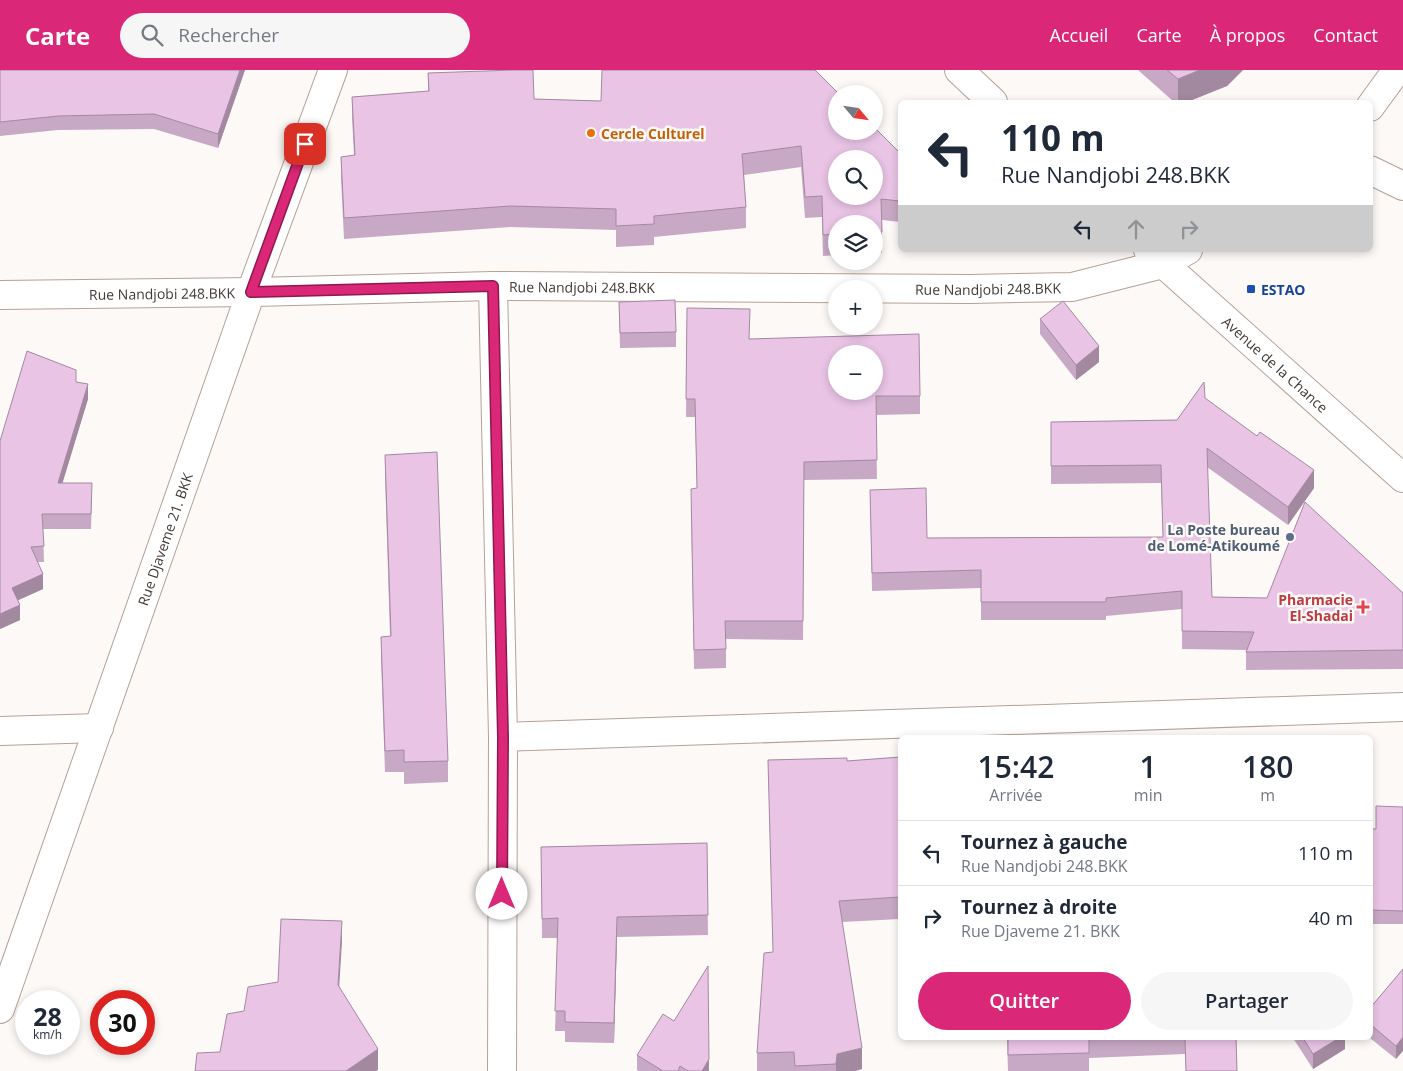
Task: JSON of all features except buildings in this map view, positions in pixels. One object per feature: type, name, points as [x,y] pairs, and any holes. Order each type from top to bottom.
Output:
[{"type":"street","name":"Rue Djaveme 21. BKK","points":[[0,1009],[251,292],[332,70]]},
{"type":"street","points":[[959,70],[991,100]]},
{"type":"street","points":[[1373,103],[1397,70]]},
{"type":"street","points":[[1373,171],[1403,186]]},
{"type":"street","name":"Rue Nandjobi 248.BKK","points":[[0,295],[251,292],[493,286],[970,289],[1072,287],[1156,257],[1179,252]]},
{"type":"street","name":"Avenue de la Chance","points":[[1156,257],[1403,478]]},
{"type":"street","points":[[493,286],[503,737],[502,1071]]},
{"type":"street","points":[[503,737],[1403,707]]},
{"type":"street","points":[[0,731],[99,728]]},
{"type":"place","name":"Cercle Culturel","points":[[591,133]]},
{"type":"place","name":"ESTAO","points":[[1251,289]]},
{"type":"place","name":"La Poste bureau de Lomé-Atikoumé","points":[[1290,537]]},
{"type":"place","name":"Pharmacie El-Shadai","points":[[1363,607]]},
{"type":"route","points":[[305,144],[251,292],[493,286],[503,737],[502,894]]}]
